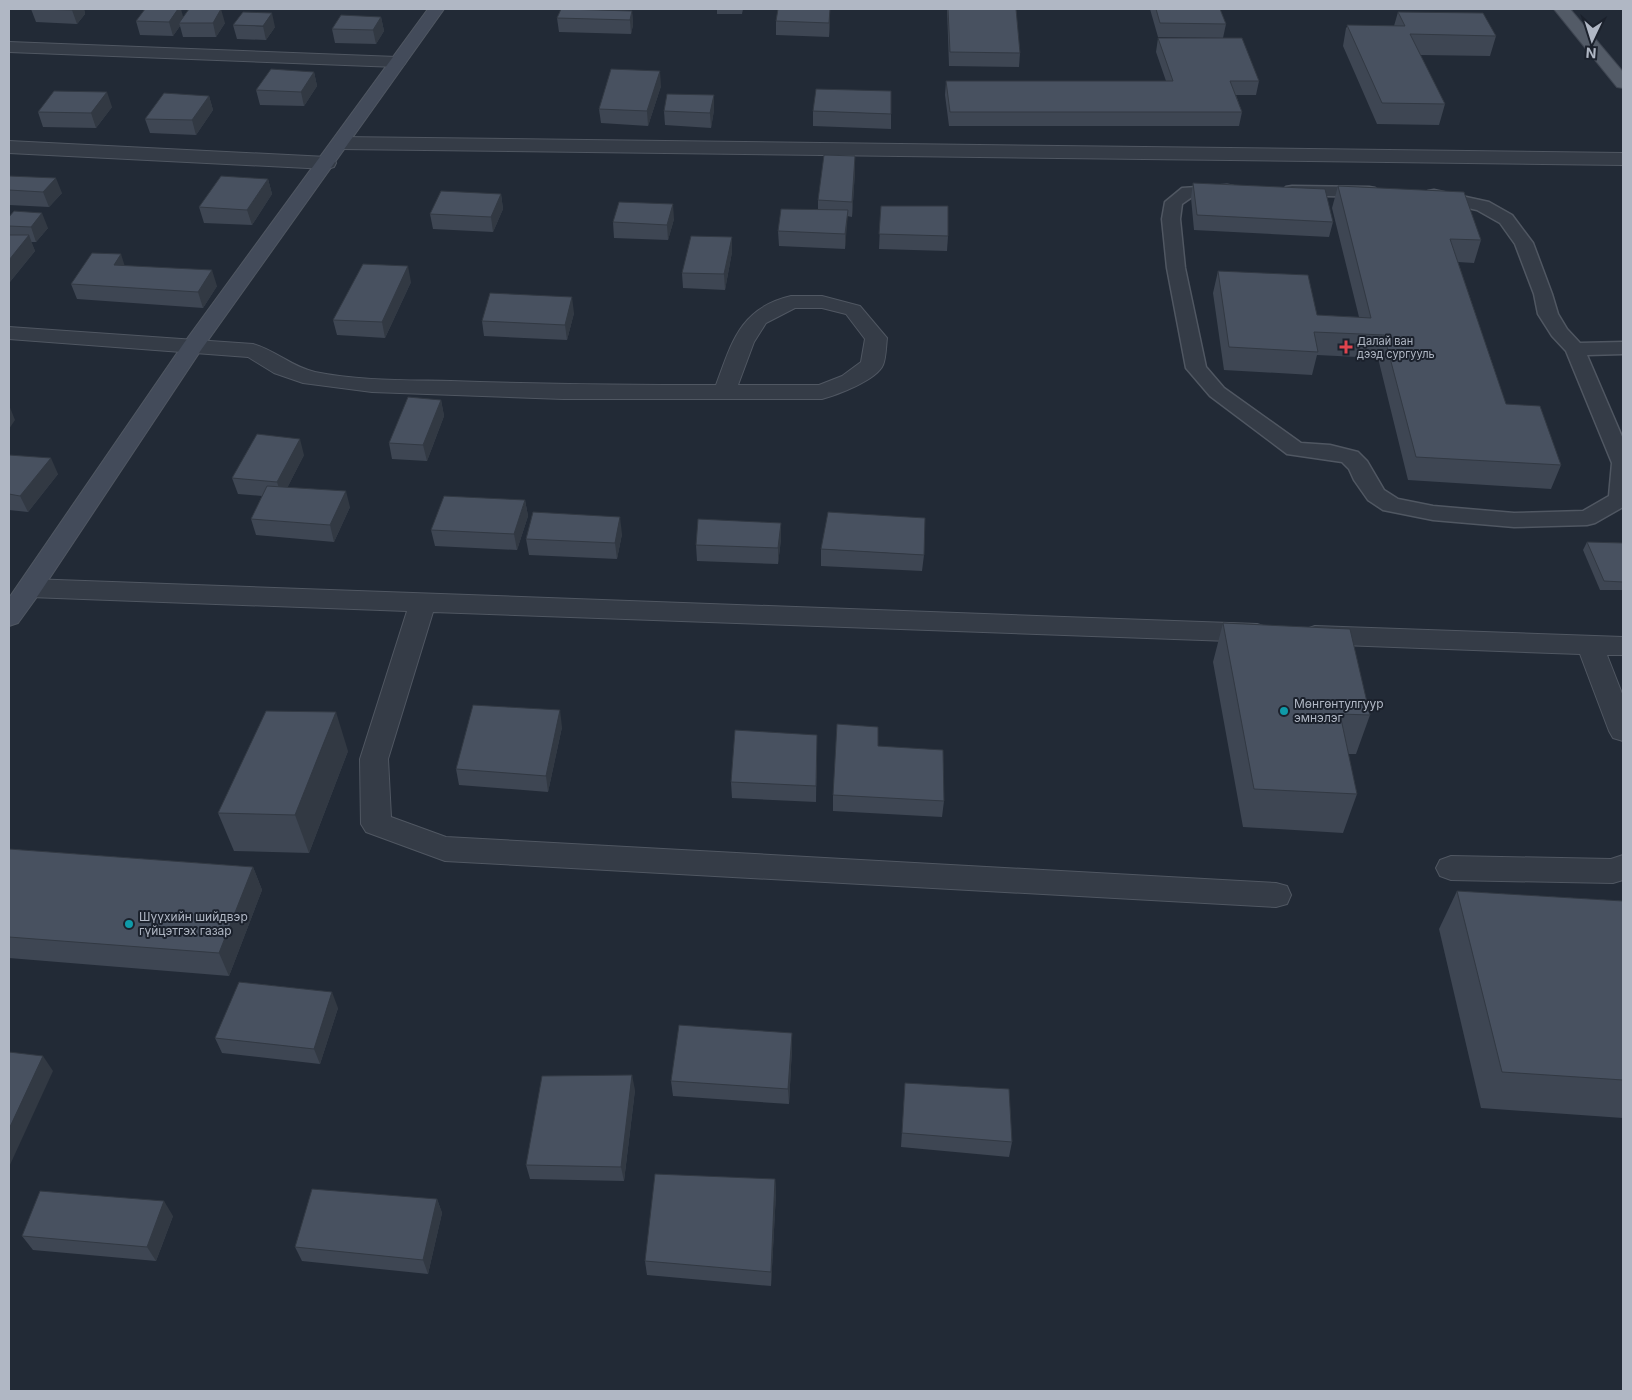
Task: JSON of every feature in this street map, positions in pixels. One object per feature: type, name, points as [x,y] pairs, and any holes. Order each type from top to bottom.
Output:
[{"type":"main road","points":[[9,617],[192,348],[436,9]]},
{"type":"main road","points":[[1562,9],[1623,83]]},
{"type":"street","points":[[9,47],[398,62]]},
{"type":"street","points":[[341,143],[1623,159]]},
{"type":"street","points":[[9,147],[327,162]]},
{"type":"street","points":[[9,333],[253,351],[282,368],[311,378],[372,385],[563,392],[726,390],[822,392],[850,381],[872,365],[876,338],[853,310],[822,302],[791,302],[758,319],[742,342],[726,390]]},
{"type":"street","points":[[30,588],[1623,646]]},
{"type":"street","points":[[423,602],[374,759],[376,824],[445,849],[1276,895]]},
{"type":"street","points":[[1590,645],[1623,731]]},
{"type":"street","points":[[1451,868],[1613,871],[1623,868]]},
{"type":"lane","points":[[1246,190],[1188,192],[1174,202],[1171,220],[1176,268],[1196,368],[1217,392],[1295,449],[1330,452],[1350,458],[1359,466],[1365,480],[1376,495],[1391,505],[1433,513],[1514,520],[1587,518],[1620,499],[1623,463],[1575,349],[1559,332],[1548,314],[1543,294],[1524,243],[1506,219],[1483,206],[1440,196],[1413,193]]},
{"type":"lane","points":[[1274,191],[1386,192]]},
{"type":"lane","points":[[1575,349],[1623,348]]},
{"type":"building","points":[[38,9],[74,9],[72,10]]},
{"type":"building","points":[[145,9],[178,9],[169,22],[136,21]]},
{"type":"building","points":[[189,9],[221,9],[213,23],[179,23]]},
{"type":"building","points":[[561,9],[632,11],[630,20],[557,18]]},
{"type":"building","points":[[778,9],[830,9],[829,23],[776,21]]},
{"type":"building","points":[[948,9],[1016,9],[1020,53],[950,52]]},
{"type":"building","points":[[1156,9],[1220,9],[1226,24],[1160,23]]},
{"type":"building","points":[[243,12],[272,13],[263,26],[233,25]]},
{"type":"building","points":[[1398,12],[1483,13],[1496,36],[1410,34],[1445,104],[1382,103],[1347,25],[1405,26]]},
{"type":"building","points":[[341,15],[381,17],[373,30],[332,29]]},
{"type":"building","points":[[1158,38],[1242,38],[1259,81],[1230,81],[1242,112],[950,112],[946,81],[1173,81]]},
{"type":"building","points":[[271,69],[314,72],[301,92],[256,90]]},
{"type":"building","points":[[611,69],[660,71],[647,111],[599,109]]},
{"type":"building","points":[[816,89],[891,91],[891,114],[813,111]]},
{"type":"building","points":[[54,91],[107,92],[91,113],[38,112]]},
{"type":"building","points":[[164,93],[209,96],[192,120],[145,119]]},
{"type":"building","points":[[667,94],[714,95],[710,113],[664,111]]},
{"type":"building","points":[[824,155],[855,156],[852,202],[818,200]]},
{"type":"building","points":[[9,176],[56,178],[43,192],[9,190]]},
{"type":"building","points":[[221,176],[268,179],[247,210],[199,207]]},
{"type":"building","points":[[1193,183],[1325,189],[1333,222],[1197,215]]},
{"type":"building","name":"Далай ван дээд сургууль","points":[[1338,186],[1464,192],[1481,240],[1450,239],[1506,404],[1540,406],[1561,465],[1416,457],[1384,335],[1314,332],[1318,352],[1229,347],[1218,271],[1308,275],[1317,315],[1371,318]]},
{"type":"building","points":[[441,191],[501,194],[491,217],[430,214]]},
{"type":"building","points":[[619,202],[673,204],[667,225],[613,222]]},
{"type":"building","points":[[881,206],[948,206],[948,236],[879,234]]},
{"type":"building","points":[[781,209],[848,210],[845,234],[778,231]]},
{"type":"building","points":[[14,211],[42,213],[31,227],[9,226],[9,217]]},
{"type":"building","points":[[9,235],[29,235],[9,260]]},
{"type":"building","points":[[691,236],[732,237],[724,274],[682,273]]},
{"type":"building","points":[[92,253],[121,254],[114,265],[212,270],[198,292],[71,284]]},
{"type":"building","points":[[363,264],[408,266],[382,322],[333,320]]},
{"type":"building","points":[[490,293],[572,297],[565,325],[482,321]]},
{"type":"building","points":[[408,397],[441,400],[423,445],[389,443]]},
{"type":"building","points":[[257,434],[300,439],[277,482],[232,478]]},
{"type":"building","points":[[9,455],[51,458],[20,496],[9,494]]},
{"type":"building","points":[[267,486],[346,491],[330,525],[251,519]]},
{"type":"building","points":[[444,496],[525,500],[514,534],[431,530]]},
{"type":"building","points":[[533,512],[620,517],[615,543],[526,539]]},
{"type":"building","points":[[828,512],[925,518],[924,555],[821,549]]},
{"type":"building","points":[[698,519],[781,523],[778,548],[696,545]]},
{"type":"building","points":[[1587,542],[1623,543],[1623,582],[1604,581]]},
{"type":"building","name":"Мөнгөнтулгуур эмнэлэг","points":[[1223,623],[1350,629],[1370,715],[1340,714],[1357,794],[1254,789]]},
{"type":"building","points":[[473,705],[560,710],[546,776],[456,769]]},
{"type":"building","points":[[266,711],[336,712],[295,815],[218,813]]},
{"type":"building","points":[[837,724],[878,727],[878,746],[943,750],[944,801],[833,795]]},
{"type":"building","points":[[735,730],[817,735],[816,786],[731,782]]},
{"type":"building","name":"Шүүхийн шийдвэр гүйцэтгэх газар","points":[[9,849],[253,867],[219,953],[9,937]]},
{"type":"building","points":[[1457,891],[1623,901],[1623,1080],[1502,1072]]},
{"type":"building","points":[[239,982],[332,992],[314,1049],[215,1038]]},
{"type":"building","points":[[679,1025],[792,1033],[788,1089],[671,1081]]},
{"type":"building","points":[[9,1052],[43,1056],[9,1129]]},
{"type":"building","points":[[632,1075],[621,1167],[526,1165],[542,1076]]},
{"type":"building","points":[[905,1083],[1009,1089],[1012,1142],[902,1133]]},
{"type":"building","points":[[655,1174],[775,1179],[771,1272],[645,1261]]},
{"type":"building","points":[[312,1189],[437,1199],[423,1260],[295,1247]]},
{"type":"building","points":[[40,1191],[164,1201],[147,1247],[22,1236]]},
{"type":"place","name":"Далай ван дээд сургууль","points":[[1346,347]]},
{"type":"place","name":"Мөнгөнтулгуур эмнэлэг","points":[[1284,711]]},
{"type":"place","name":"Шүүхийн шийдвэр гүйцэтгэх газар","points":[[129,924]]}]
